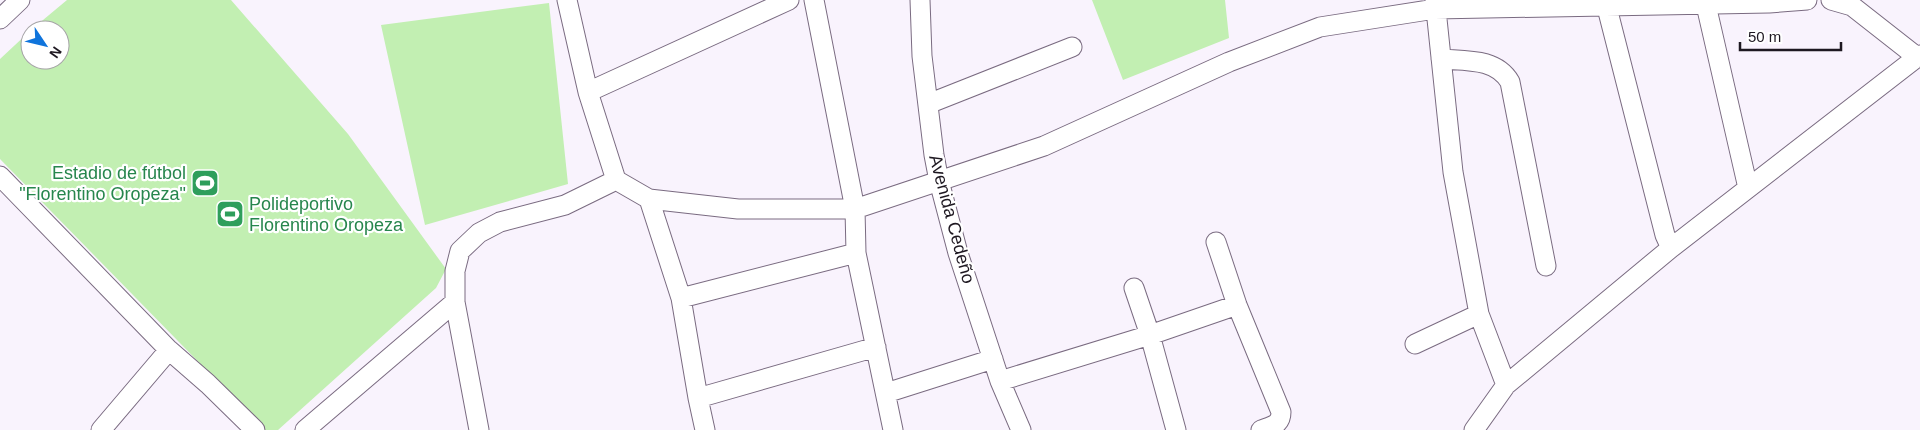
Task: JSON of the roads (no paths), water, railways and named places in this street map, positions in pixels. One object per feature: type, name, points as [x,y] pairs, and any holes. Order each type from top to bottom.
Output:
[{"type":"street","points":[[0,19],[20,0]]},
{"type":"street","points":[[567,0],[588,92],[616,180],[650,199],[738,209],[855,209],[1044,146],[1229,62],[1320,27],[1435,5],[1706,5],[1769,4],[1807,0]]},
{"type":"street","points":[[588,92],[789,0]]},
{"type":"street","points":[[814,0],[855,209],[856,253],[894,430]]},
{"type":"street","name":"Avenida Cedeño","points":[[920,0],[920,28],[928,104],[934,155],[940,181],[958,253],[1000,381],[1021,430]]},
{"type":"street","points":[[1474,430],[1506,384],[1671,248],[1918,56],[1852,6],[1831,0]]},
{"type":"street","points":[[1606,4],[1665,235],[1671,248]]},
{"type":"street","points":[[1435,5],[1453,172],[1479,314],[1506,384]]},
{"type":"street","points":[[1706,5],[1748,188]]},
{"type":"street","points":[[928,104],[1072,47]]},
{"type":"street","points":[[1441,59],[1489,64],[1502,71],[1510,82],[1546,266]]},
{"type":"street","points":[[0,176],[169,350],[208,384],[255,430]]},
{"type":"street","points":[[479,430],[455,302],[455,271],[460,251],[479,233],[500,222],[565,204],[616,180]]},
{"type":"street","points":[[650,199],[681,298],[705,430]]},
{"type":"street","points":[[1216,242],[1237,305],[1281,412],[1281,419],[1278,424],[1261,430]]},
{"type":"street","points":[[681,298],[856,253]]},
{"type":"street","points":[[1134,288],[1150,335],[1176,430]]},
{"type":"street","points":[[305,430],[455,302]]},
{"type":"street","points":[[1000,381],[1150,335],[1237,305]]},
{"type":"street","points":[[1415,344],[1479,314]]},
{"type":"street","points":[[698,398],[876,346]]},
{"type":"street","points":[[101,430],[169,350]]},
{"type":"street","points":[[886,393],[993,359]]},
{"type":"place","name":"Estadio de fútbol \"Florentino Oropeza\"","points":[[205,183]]},
{"type":"place","name":"Polideportivo Florentino Oropeza","points":[[230,214]]}]
